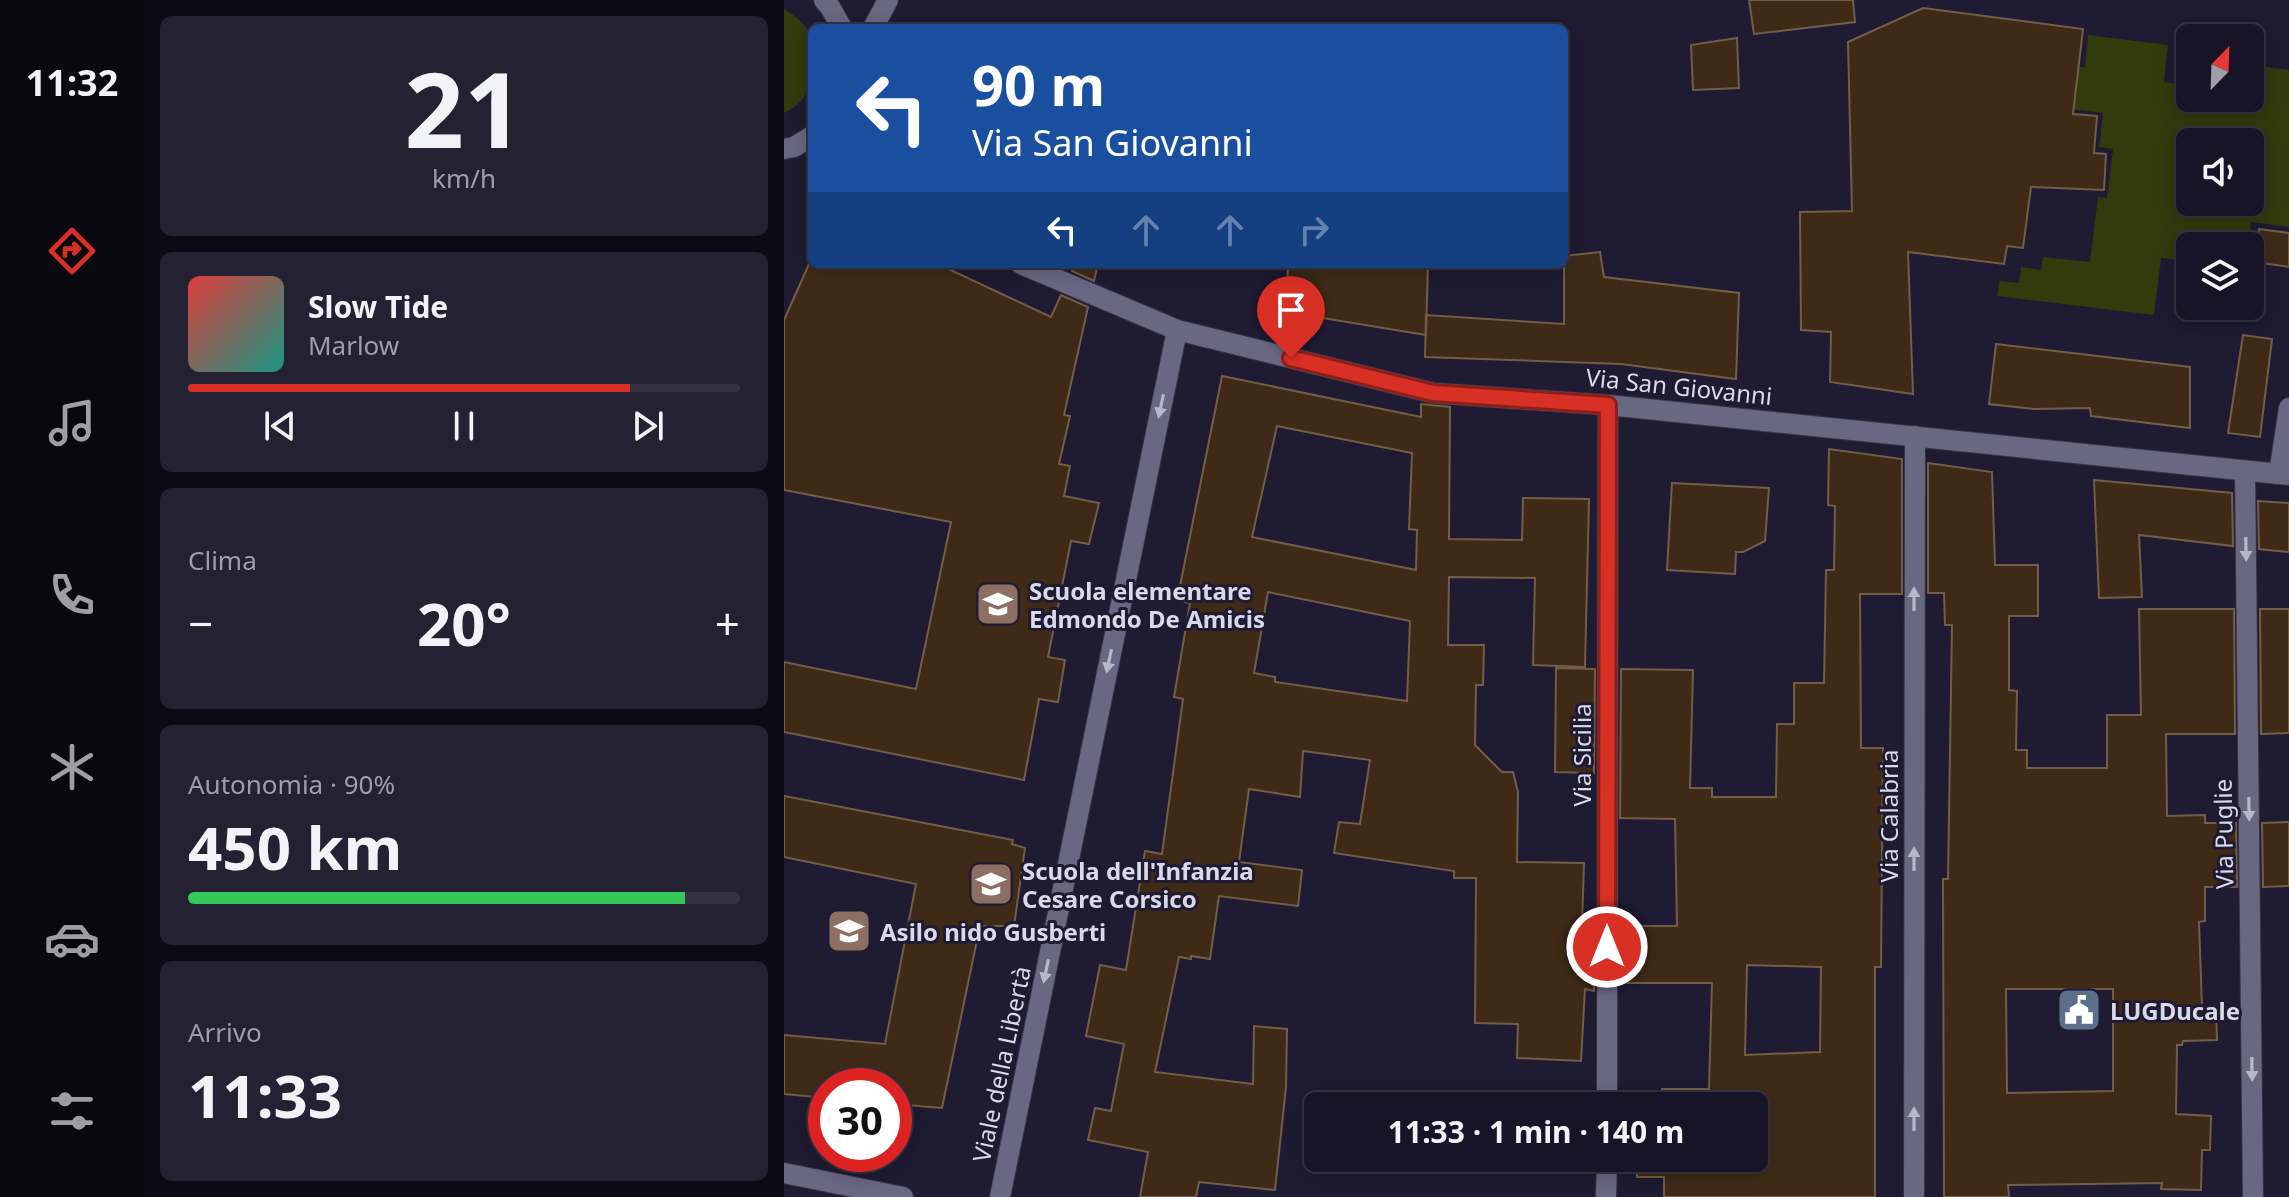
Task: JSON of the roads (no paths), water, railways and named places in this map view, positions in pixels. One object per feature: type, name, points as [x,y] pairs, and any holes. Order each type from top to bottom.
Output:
[{"type":"street","points":[[824,0],[840,24]]},
{"type":"street","points":[[875,24],[888,0]]},
{"type":"street","name":"Via San Giovanni","points":[[1033,268],[1177,330],[1433,393],[1608,405],[2284,475]]},
{"type":"street","name":"Viale della Libertà","points":[[1000,1197],[1177,330]]},
{"type":"street","name":"Via Sicilia","points":[[1607,1092],[1608,405]]},
{"type":"street","points":[[2284,475],[2289,408]]},
{"type":"street","name":"Via Calabria","points":[[1914,1197],[1915,436]]},
{"type":"street","name":"Via Puglie","points":[[2245,471],[2253,1197]]},
{"type":"street","points":[[1606,1197],[1607,1172]]},
{"type":"street","points":[[784,1173],[903,1197]]},
{"type":"place","name":"Scuola elementare Edmondo De Amicis","points":[[998,604]]},
{"type":"place","name":"Scuola dell'Infanzia Cesare Corsico","points":[[991,884]]},
{"type":"place","name":"Asilo nido Gusberti","points":[[849,931]]},
{"type":"place","name":"LUGDucale","points":[[2079,1010]]}]
